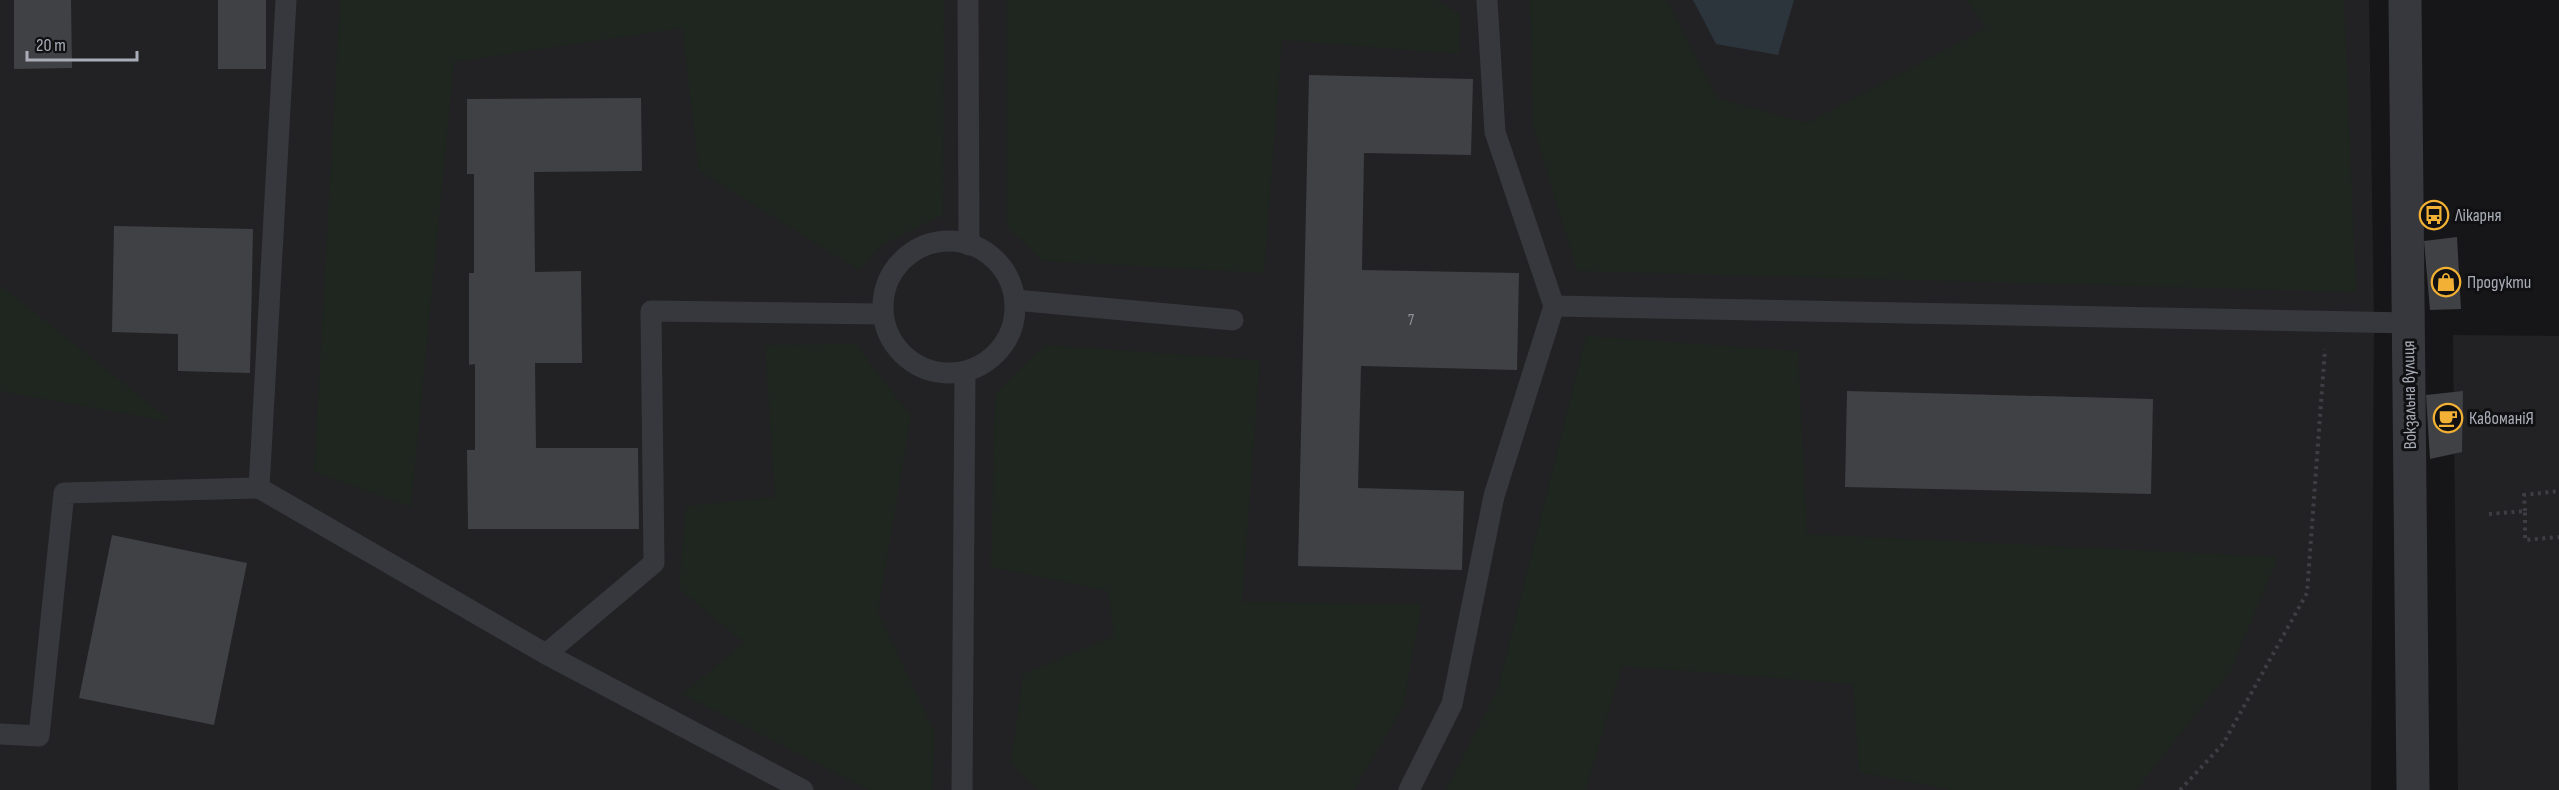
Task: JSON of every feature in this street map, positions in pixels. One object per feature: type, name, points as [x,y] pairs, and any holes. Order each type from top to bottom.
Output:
[{"type":"street","name":"Вокзальна вулиця","points":[[2405,0],[2413,790]]},
{"type":"lane","points":[[259,488],[286,0]]},
{"type":"lane","points":[[968,0],[969,244]]},
{"type":"lane","points":[[1409,790],[1452,704],[1494,496],[1554,306],[1495,132],[1487,0]]},
{"type":"lane","points":[[951,241],[969,244],[986,253],[1001,266],[1010,282],[1015,300],[1014,319],[1008,337],[998,353],[983,365],[965,372],[946,374],[928,370],[911,362],[897,349],[887,333],[883,314],[883,296],[900,262],[914,250],[932,243],[951,241]]},
{"type":"lane","points":[[1015,300],[1233,320]]},
{"type":"lane","points":[[1554,306],[2408,323]]},
{"type":"lane","points":[[546,654],[654,563],[651,311],[883,314]]},
{"type":"lane","points":[[962,790],[965,372]]},
{"type":"lane","points":[[0,734],[39,736],[64,494],[259,488],[546,654],[803,790]]},
{"type":"path","points":[[2180,790],[2223,744],[2307,593],[2327,321]]},
{"type":"path","points":[[2559,491],[2524,495],[2525,540],[2559,537]]},
{"type":"path","points":[[2488,514],[2525,511]]},
{"type":"shaded area","points":[[0,0],[2369,0],[2374,322],[2371,790],[0,790]]},
{"type":"shaded area","points":[[340,0],[944,0],[943,215],[881,245],[859,270],[699,171],[682,28],[454,62],[411,507],[314,472]]},
{"type":"shaded area","points":[[1007,0],[1437,0],[1460,14],[1459,54],[1282,40],[1264,273],[1042,261],[1007,227]]},
{"type":"shaded area","points":[[1530,0],[1667,0],[1717,98],[1807,123],[1986,28],[1967,0],[2344,0],[2356,292],[1577,271],[1533,126]]},
{"type":"shaded area","points":[[1693,0],[1794,0],[1778,55],[1716,44]]},
{"type":"shaded area","points":[[0,285],[172,422],[0,391]]},
{"type":"shaded area","points":[[2453,335],[2559,336],[2559,790],[2458,790]]},
{"type":"shaded area","points":[[1586,336],[1798,351],[1807,534],[2278,557],[2231,670],[2136,790],[1951,790],[1859,772],[1853,684],[1622,666],[1586,790],[1446,790],[1498,688]]},
{"type":"shaded area","points":[[856,344],[911,416],[878,612],[934,731],[933,790],[869,790],[682,694],[744,643],[679,589],[686,506],[775,497],[765,345]]},
{"type":"shaded area","points":[[1045,345],[1260,360],[1242,602],[1422,604],[1403,707],[1354,790],[1038,790],[1011,763],[1023,674],[1114,636],[1108,591],[991,567],[995,395]]},
{"type":"building","points":[[14,0],[71,0],[72,68],[14,69]]},
{"type":"building","points":[[218,0],[266,0],[266,69],[218,69]]},
{"type":"building","points":[[1309,75],[1473,79],[1471,155],[1364,153],[1362,270],[1519,273],[1517,370],[1361,366],[1358,488],[1464,491],[1462,570],[1298,566]]},
{"type":"building","points":[[641,98],[642,171],[534,172],[535,272],[581,271],[582,363],[535,363],[536,448],[638,448],[639,529],[468,529],[467,450],[475,450],[475,364],[469,365],[469,273],[474,273],[474,174],[467,174],[467,99]]},
{"type":"building","points":[[114,226],[253,229],[250,373],[178,371],[178,334],[112,332]]},
{"type":"building","points":[[2457,237],[2461,309],[2430,310],[2424,241]]},
{"type":"building","points":[[1847,391],[2153,399],[2151,494],[1845,487]]},
{"type":"building","points":[[2463,391],[2462,452],[2430,459],[2426,395]]},
{"type":"building","points":[[112,535],[247,563],[214,725],[79,698]]},
{"type":"place","name":"Лікарня","points":[[2434,215]]},
{"type":"place","name":"Продукти","points":[[2446,282]]},
{"type":"place","name":"КавоманіЯ","points":[[2448,418]]}]
